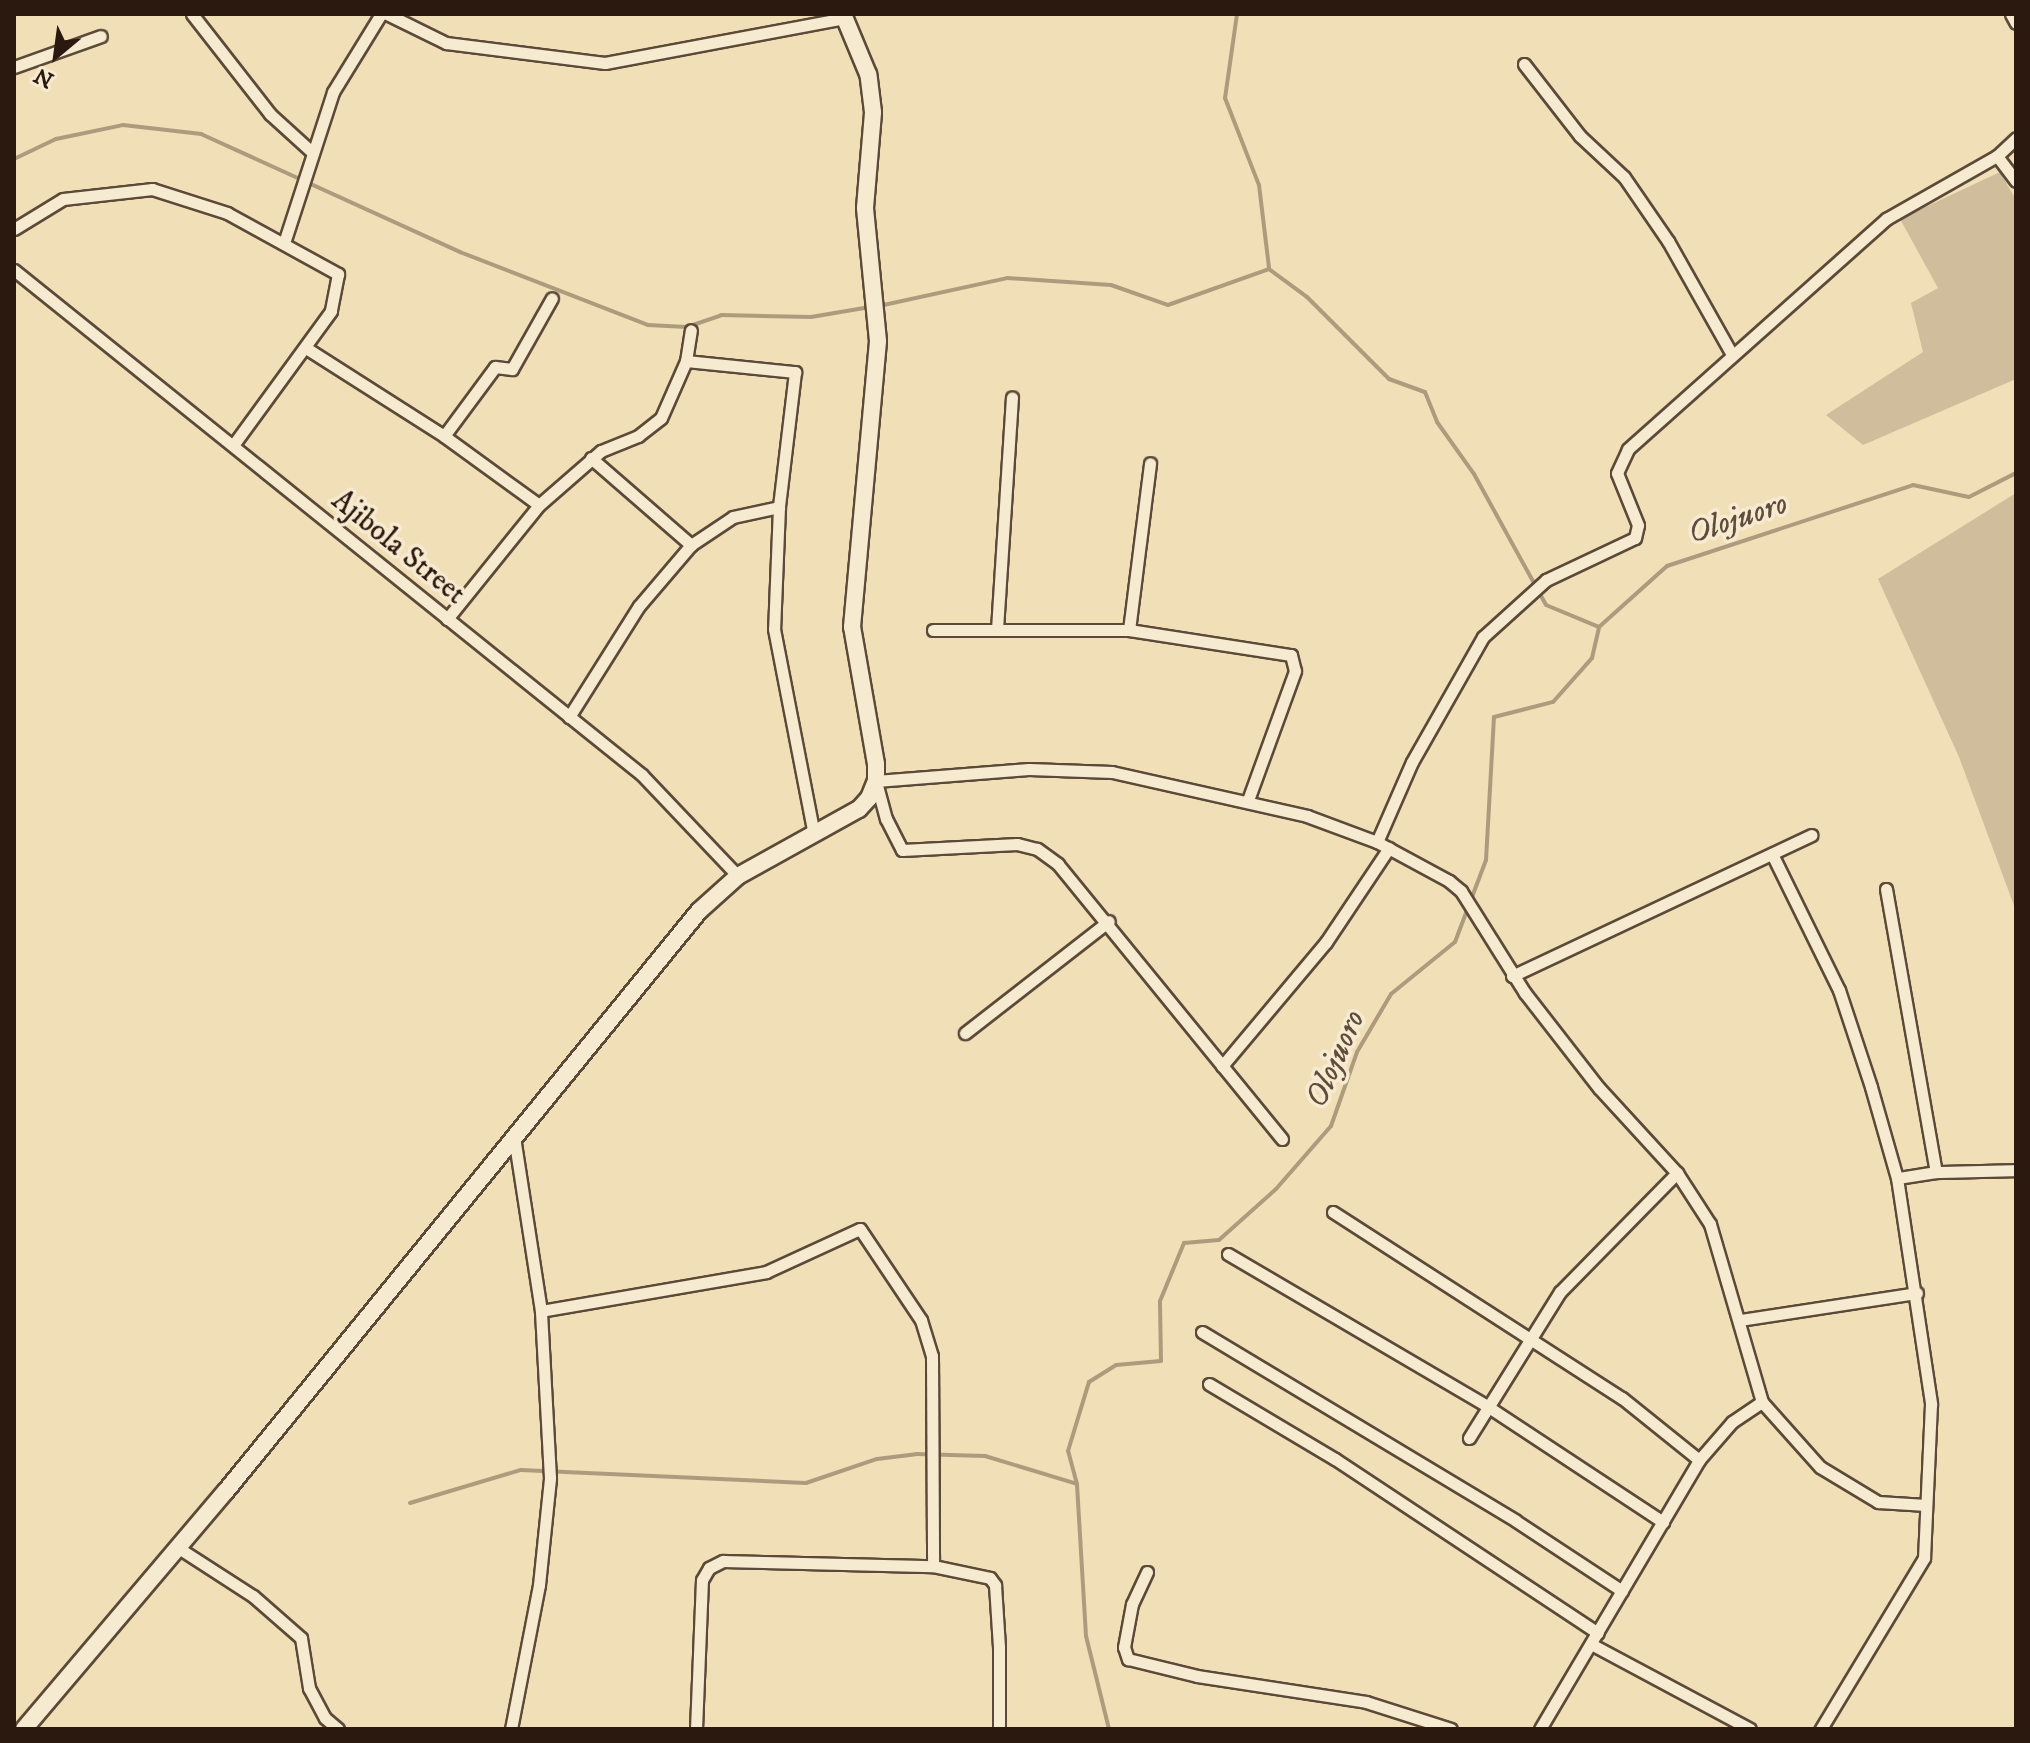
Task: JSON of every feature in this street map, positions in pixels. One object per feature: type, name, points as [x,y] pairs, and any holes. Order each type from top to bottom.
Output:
[{"type":"street","points":[[192,14],[270,114],[313,153]]},
{"type":"street","points":[[284,243],[333,92],[384,14],[446,43],[605,63],[845,16],[871,91],[865,208],[877,316],[852,627],[876,781],[886,819],[902,850],[1006,844],[1037,849],[1083,889],[1172,1010],[1282,1139]]},
{"type":"street","points":[[2011,14],[2016,23]]},
{"type":"street","points":[[14,67],[101,36]]},
{"type":"street","points":[[1524,64],[1580,136],[1624,177],[1668,241],[1731,353]]},
{"type":"street","points":[[1377,842],[1412,762],[1469,658],[1498,620],[1546,580],[1635,538],[1638,525],[1618,463],[1731,353],[1886,219],[1997,156],[2016,138]]},
{"type":"street","points":[[1997,156],[2016,181]]},
{"type":"street","points":[[14,229],[63,199],[152,189],[227,213],[338,274],[331,311],[234,444]]},
{"type":"street","name":"Ajibola Street","points":[[14,270],[642,775],[738,876]]},
{"type":"street","points":[[444,436],[495,367],[512,369],[552,298]]},
{"type":"street","points":[[447,619],[539,505],[591,458],[652,428],[671,403],[686,361],[691,330]]},
{"type":"street","points":[[306,348],[444,436],[539,505]]},
{"type":"street","points":[[686,361],[795,372],[779,507],[775,646],[814,834]]},
{"type":"street","points":[[997,629],[1012,397]]},
{"type":"street","points":[[591,458],[691,545]]},
{"type":"street","points":[[1129,630],[1150,463]]},
{"type":"street","points":[[569,717],[639,606],[691,545],[733,517],[779,507]]},
{"type":"street","points":[[933,630],[1129,630],[1278,650],[1297,663],[1248,800]]},
{"type":"street","points":[[876,781],[1070,768],[1248,800],[1377,842],[1461,891],[1512,976],[1599,1088],[1677,1173],[1710,1224],[1762,1402],[1820,1467],[1878,1502],[1926,1505]]},
{"type":"street","points":[[24,1729],[699,911],[738,876],[859,809],[876,781]]},
{"type":"street","points":[[1512,976],[1812,835]]},
{"type":"street","points":[[1222,1066],[1326,942],[1389,848]]},
{"type":"street","points":[[1772,854],[1839,990],[1897,1178],[1917,1293],[1931,1404],[1924,1558],[1821,1729]]},
{"type":"street","points":[[1886,889],[1936,1172]]},
{"type":"street","points":[[965,1033],[1109,921]]},
{"type":"street","points":[[511,1729],[539,1585],[550,1478],[541,1311],[514,1136]]},
{"type":"street","points":[[1897,1178],[1936,1172],[2016,1170]]},
{"type":"street","points":[[1469,1438],[1529,1336],[1579,1270],[1677,1173]]},
{"type":"street","points":[[1333,1212],[1458,1297],[1529,1336],[1622,1398],[1699,1460]]},
{"type":"street","points":[[541,1311],[766,1272],[860,1229],[921,1320],[932,1356],[933,1566]]},
{"type":"street","points":[[1228,1254],[1487,1406],[1663,1522]]},
{"type":"street","points":[[1740,1320],[1917,1293]]},
{"type":"street","points":[[1202,1332],[1516,1521],[1622,1591]]},
{"type":"street","points":[[1209,1384],[1335,1459],[1598,1633]]},
{"type":"street","points":[[1540,1729],[1699,1460],[1732,1422],[1762,1402]]},
{"type":"street","points":[[177,1547],[253,1596],[301,1638],[309,1688],[325,1718],[338,1729]]},
{"type":"street","points":[[696,1729],[702,1580],[709,1568],[723,1561],[933,1566],[990,1578],[995,1585],[999,1729]]},
{"type":"street","points":[[1147,1572],[1132,1604],[1124,1647],[1128,1659],[1197,1676],[1366,1702],[1451,1729]]},
{"type":"street","points":[[1591,1644],[1750,1729]]},
{"type":"shaded area","points":[[2000,172],[2016,200],[2016,379],[1863,445],[1826,415],[1923,352],[1911,303],[1938,288],[1900,219]]},
{"type":"shaded area","points":[[2016,493],[2016,911],[1959,757],[1878,579]]},
{"type":"waterway","points":[[1237,14],[1225,98],[1259,185],[1269,268]]},
{"type":"waterway","points":[[14,159],[56,139],[123,125],[201,134],[460,252],[648,325],[687,327],[721,315],[811,317],[870,307]]},
{"type":"waterway","points":[[879,306],[1007,278],[1111,285],[1168,305],[1269,269],[1307,297],[1389,379],[1425,392],[1437,422],[1474,474],[1546,605],[1599,627]]},
{"type":"waterway","name":"Olojuoro","points":[[1109,1729],[1086,1636],[1077,1484],[1068,1451],[1089,1382],[1116,1365],[1161,1361],[1160,1301],[1184,1243],[1219,1240],[1276,1189],[1331,1126],[1357,1052],[1391,994],[1455,942],[1486,860],[1494,717],[1553,702],[1592,658],[1599,627],[1667,566],[1913,485],[1969,497],[2016,473]]},
{"type":"waterway","points":[[410,1503],[521,1470],[806,1483],[877,1459],[916,1454],[985,1456],[1077,1484]]}]
